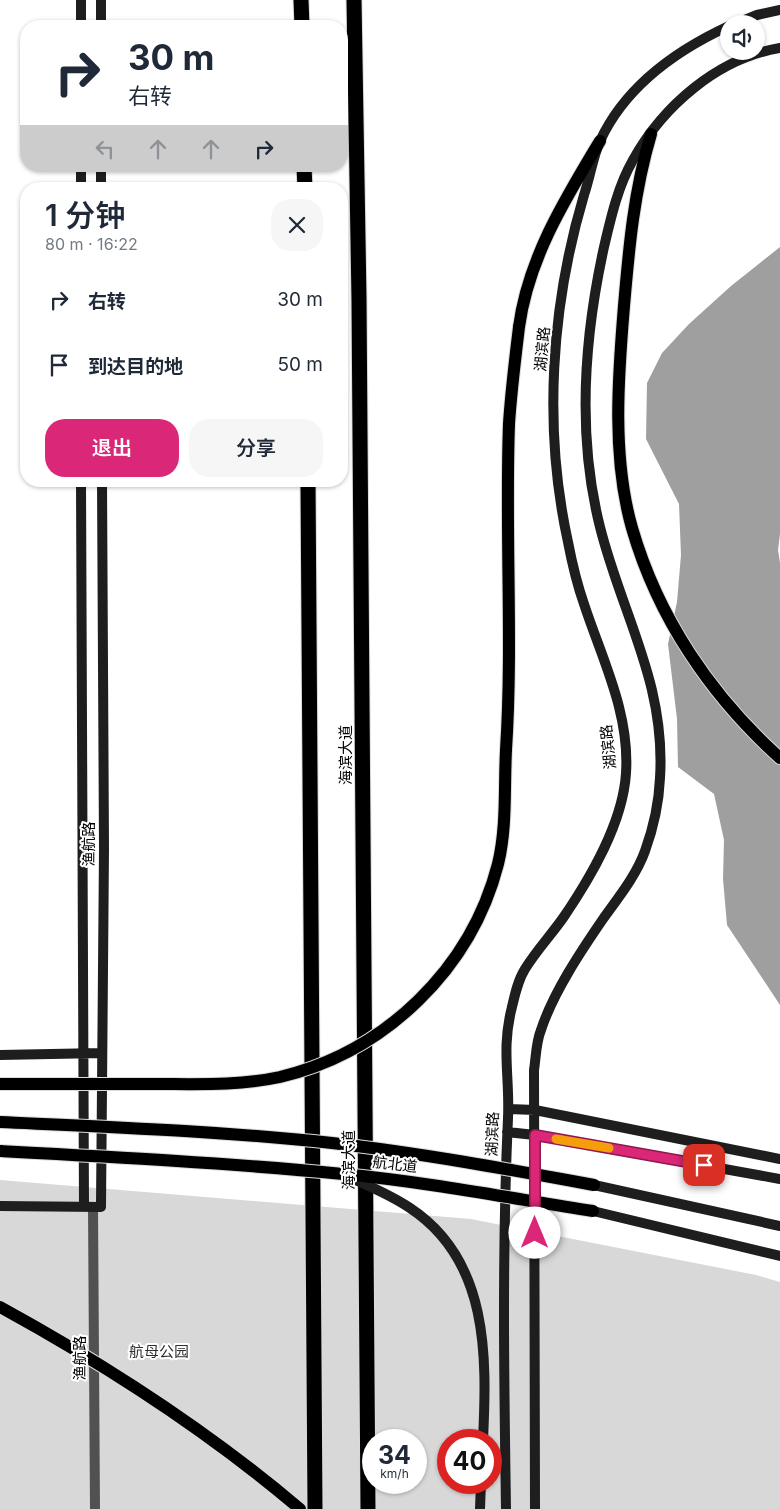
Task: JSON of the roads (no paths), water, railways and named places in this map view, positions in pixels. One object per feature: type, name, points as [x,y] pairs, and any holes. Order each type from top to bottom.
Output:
[{"type":"highway","points":[[301,0],[302,20]]},
{"type":"highway","name":"海滨大道","points":[[354,0],[360,299],[368,1509]]},
{"type":"highway","points":[[308,487],[315,1509]]},
{"type":"main road","points":[[650,134],[639,174],[632,216],[621,336],[620,445],[632,528],[660,602],[689,656],[731,709],[780,758]]},
{"type":"main road","points":[[0,1084],[228,1084],[284,1076],[341,1055],[384,1029],[410,1010],[433,988],[454,961],[468,938],[489,890],[498,864],[503,836],[511,680],[510,424],[522,304],[540,249],[565,198],[600,141]]},
{"type":"main road","name":"航北道","points":[[0,1122],[157,1130],[331,1143],[436,1156],[594,1184]]},
{"type":"main road","name":"航北道","points":[[0,1151],[115,1157],[343,1174],[417,1183],[593,1211]]},
{"type":"main road","points":[[0,1307],[59,1339],[153,1398],[237,1458],[300,1509]]},
{"type":"street","points":[[81,0],[81,20]]},
{"type":"street","points":[[101,0],[101,20]]},
{"type":"street","points":[[757,15],[780,10]]},
{"type":"street","name":"湖滨路","points":[[506,1509],[502,1262],[509,1109],[505,1042],[523,972],[565,915],[607,846],[626,776],[626,739],[611,676],[583,602],[568,542],[557,483],[552,425],[562,294],[575,224],[600,141],[619,111],[647,79],[676,54],[720,31]]},
{"type":"street","points":[[535,1509],[536,1110],[534,1070],[540,1030],[573,965],[627,885],[645,852],[660,779],[659,734],[655,694],[600,526],[590,466],[585,409],[596,286],[610,221],[626,174],[650,134],[671,109],[712,75],[745,58],[780,48]]},
{"type":"street","name":"渔航路","points":[[82,487],[82,1054],[92,1207],[95,1509]]},
{"type":"street","name":"渔航路","points":[[92,1207],[102,1053],[104,839],[102,487]]},
{"type":"street","points":[[0,1055],[102,1053]]},
{"type":"street","points":[[509,1109],[536,1110],[780,1159]]},
{"type":"street","points":[[508,1132],[535,1135],[780,1179]]},
{"type":"street","points":[[343,1174],[411,1209],[450,1247],[464,1268],[474,1294],[481,1325],[484,1370],[483,1429]]},
{"type":"street","name":"航北道","points":[[594,1184],[780,1226]]},
{"type":"street","points":[[0,1206],[92,1207]]},
{"type":"street","name":"航北道","points":[[593,1211],[780,1256]]},
{"type":"street","points":[[480,1509],[481,1494]]},
{"type":"park label","name":"航母公园","points":[[159,1351]]}]
